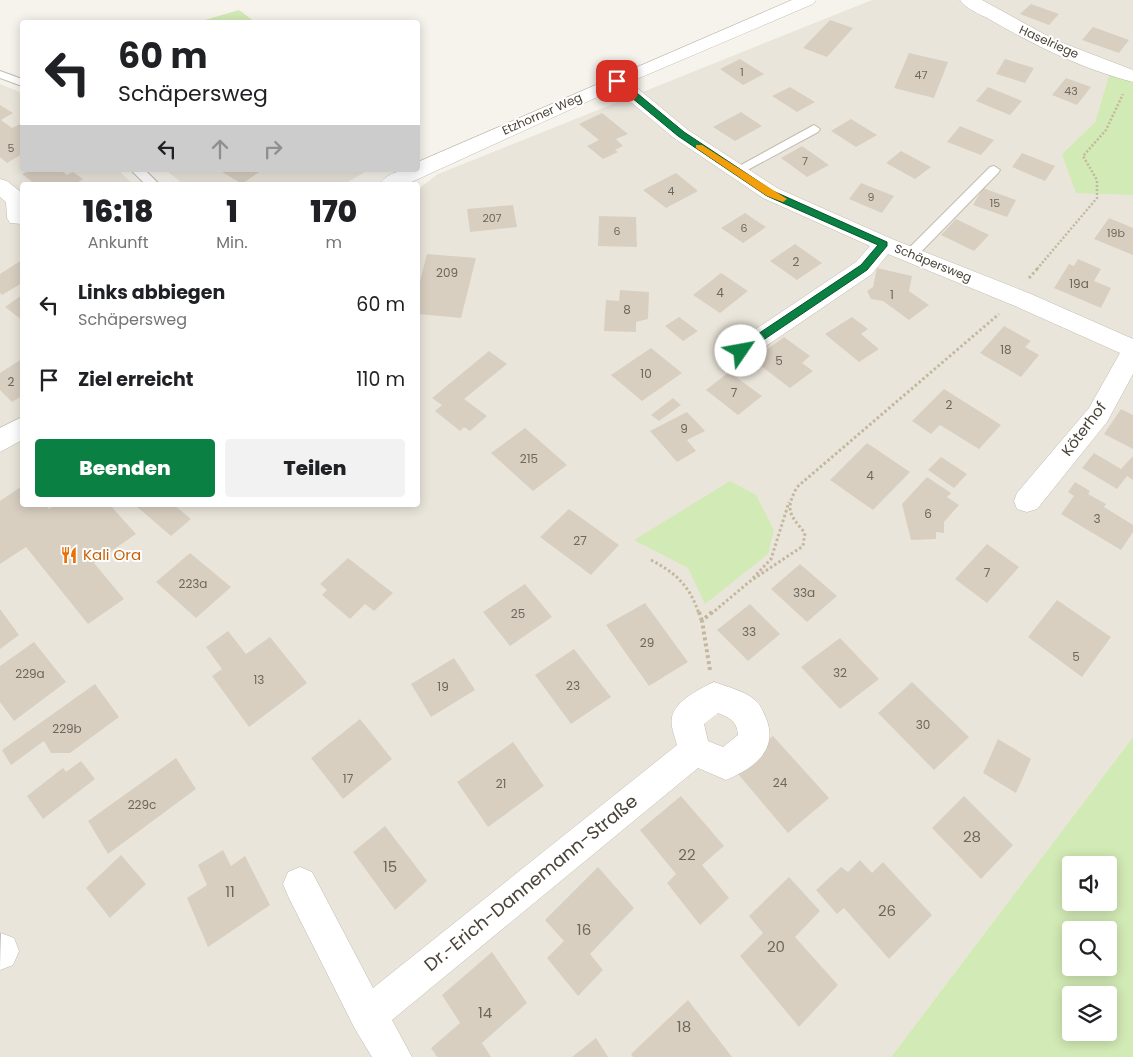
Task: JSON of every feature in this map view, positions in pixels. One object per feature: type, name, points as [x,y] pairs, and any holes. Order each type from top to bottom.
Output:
[{"type":"street","name":"Etzhorner Weg","points":[[420,169],[617,81],[807,0]]},
{"type":"street","name":"Haselriege","points":[[968,0],[1030,35],[1097,64],[1131,75]]},
{"type":"street","name":"Schäpersweg","points":[[617,81],[681,134],[770,194],[884,244],[1014,296],[1133,350]]},
{"type":"street","name":"Etzhorner Weg","points":[[395,182],[414,172]]},
{"type":"street","points":[[0,186],[16,199],[18,218]]},
{"type":"street","points":[[741,351],[864,268],[884,244]]},
{"type":"street","name":"Köterhof","points":[[1027,502],[1098,415],[1133,350]]},
{"type":"street","points":[[714,697],[746,710],[753,721],[754,742],[726,764],[694,750],[687,718],[714,697]]},
{"type":"street","name":"Dr.-Erich-Dannemann-Straße","points":[[368,1016],[694,750]]},
{"type":"street","points":[[300,884],[368,1016],[393,1057]]},
{"type":"lane","points":[[0,74],[20,82]]},
{"type":"lane","points":[[736,170],[814,128]]},
{"type":"lane","points":[[911,254],[994,170]]},
{"type":"lane","points":[[139,172],[151,182]]},
{"type":"path","points":[[749,582],[771,559],[788,502],[797,487],[994,319],[1097,198],[1101,186],[1095,174],[1086,166],[1083,156],[1090,145],[1102,135],[1118,110],[1131,75]]},
{"type":"path","points":[[702,621],[749,582],[803,546],[806,533],[792,517],[788,502]]},
{"type":"path","points":[[651,560],[678,574],[693,595],[702,621],[714,697]]},
{"type":"shaded area","points":[[872,0],[1133,0],[1133,81],[1109,75],[1095,122],[1062,154],[1133,195],[1133,737],[891,1057],[0,1057],[0,84],[20,92],[20,172],[120,172],[131,182],[20,182],[20,507],[420,507],[420,188],[438,174]]},
{"type":"shaded area","points":[[168,172],[365,172],[348,182],[180,182]]},
{"type":"green space","points":[[239,10],[252,20],[205,20]]},
{"type":"green space","points":[[1109,75],[1133,81],[1133,195],[1076,193],[1062,154],[1095,122]]},
{"type":"green space","points":[[730,481],[756,495],[774,530],[768,554],[705,604],[688,568],[634,540]]},
{"type":"green space","points":[[1133,737],[1133,1057],[891,1057]]},
{"type":"building","points":[[1031,4],[1059,14],[1049,25],[1020,14]]},
{"type":"building","points":[[830,20],[853,28],[827,57],[803,48]]},
{"type":"building","points":[[1093,27],[1129,40],[1119,53],[1082,40]]},
{"type":"building","points":[[909,53],[948,62],[934,98],[894,88]]},
{"type":"building","points":[[740,59],[764,74],[743,85],[720,69]]},
{"type":"building","points":[[1005,59],[1034,68],[1025,83],[996,74]]},
{"type":"building","points":[[1066,78],[1091,87],[1077,105],[1052,95]]},
{"type":"building","points":[[790,87],[815,102],[797,112],[772,96]]},
{"type":"building","points":[[988,87],[1022,101],[1010,115],[976,101]]},
{"type":"building","points":[[0,105],[13,113],[1,120],[12,128],[20,124],[20,155],[7,163],[0,157]]},
{"type":"building","points":[[741,112],[762,126],[735,141],[713,127]]},
{"type":"building","points":[[602,113],[628,134],[616,139],[623,146],[615,150],[618,152],[603,159],[587,146],[599,140],[579,124]]},
{"type":"building","points":[[851,119],[877,135],[856,147],[831,131]]},
{"type":"building","points":[[960,126],[994,140],[981,155],[947,142]]},
{"type":"building","points":[[802,146],[829,165],[807,177],[781,158]]},
{"type":"building","points":[[901,151],[931,167],[915,179],[886,163]]},
{"type":"building","points":[[1022,153],[1055,166],[1045,181],[1012,167]]},
{"type":"building","points":[[27,172],[63,172],[67,175],[73,172],[83,179],[78,182],[32,182],[22,174]]},
{"type":"building","points":[[222,172],[259,172],[245,182],[239,182]]},
{"type":"building","points":[[676,173],[698,191],[666,208],[643,190]]},
{"type":"building","points":[[861,183],[894,196],[882,213],[849,199]]},
{"type":"building","points":[[983,188],[1016,200],[1007,217],[973,205]]},
{"type":"building","points":[[513,205],[517,227],[470,232],[467,209]]},
{"type":"building","points":[[745,213],[766,227],[743,243],[721,228]]},
{"type":"building","points":[[599,216],[636,217],[637,247],[598,246]]},
{"type":"building","points":[[1109,218],[1133,228],[1133,255],[1094,239]]},
{"type":"building","points":[[956,219],[989,235],[974,251],[941,235]]},
{"type":"building","points":[[795,244],[822,263],[797,280],[770,261]]},
{"type":"building","points":[[427,254],[476,258],[461,318],[420,314],[420,281]]},
{"type":"building","points":[[1078,259],[1101,269],[1094,281],[1111,288],[1101,308],[1054,288],[1069,264],[1074,266]]},
{"type":"building","points":[[20,261],[20,284],[2,295],[0,293],[0,274]]},
{"type":"building","points":[[877,268],[912,276],[909,291],[929,305],[909,320],[883,301],[871,299],[867,291],[873,287]]},
{"type":"building","points":[[721,273],[748,291],[720,313],[693,295]]},
{"type":"building","points":[[620,290],[649,292],[648,319],[636,322],[636,332],[604,331],[606,300],[619,301]]},
{"type":"building","points":[[20,296],[20,318],[5,307]]},
{"type":"building","points":[[679,317],[698,331],[683,341],[665,326]]},
{"type":"building","points":[[852,317],[868,329],[861,334],[879,349],[859,362],[825,334]]},
{"type":"building","points":[[1004,326],[1031,341],[1025,347],[1039,355],[1021,377],[980,353]]},
{"type":"building","points":[[784,337],[810,356],[802,363],[813,371],[790,388],[753,360]]},
{"type":"building","points":[[651,348],[682,373],[642,401],[611,375]]},
{"type":"building","points":[[489,351],[507,364],[464,399],[487,416],[470,431],[464,427],[460,431],[435,411],[442,405],[432,398]]},
{"type":"building","points":[[20,360],[20,397],[12,402],[0,390],[0,373]]},
{"type":"building","points":[[729,372],[762,396],[738,415],[706,390]]},
{"type":"building","points":[[944,389],[1001,425],[979,449],[940,425],[931,434],[912,421]]},
{"type":"building","points":[[673,398],[681,405],[659,421],[651,415]]},
{"type":"building","points":[[1121,409],[1133,415],[1133,449],[1104,434]]},
{"type":"building","points":[[687,412],[705,431],[687,440],[696,451],[677,462],[650,431]]},
{"type":"building","points":[[525,428],[567,465],[533,491],[491,453]]},
{"type":"building","points":[[867,443],[910,472],[873,510],[830,480]]},
{"type":"building","points":[[1094,453],[1121,469],[1133,456],[1133,480],[1127,476],[1117,489],[1082,468]]},
{"type":"building","points":[[941,457],[967,474],[954,488],[928,470]]},
{"type":"building","points":[[927,477],[951,493],[947,497],[959,505],[944,522],[944,533],[936,532],[936,539],[911,540],[902,504]]},
{"type":"building","points":[[1075,482],[1090,491],[1088,494],[1106,504],[1104,507],[1133,525],[1133,532],[1121,550],[1061,514],[1074,496],[1068,492]]},
{"type":"building","name":"Kali Ora","points":[[20,487],[20,507],[48,507],[49,509],[52,507],[112,507],[136,534],[94,563],[124,599],[88,624],[26,547],[0,564],[0,501]]},
{"type":"building","points":[[137,507],[176,507],[191,519],[171,536]]},
{"type":"building","points":[[569,509],[619,545],[591,575],[540,537]]},
{"type":"building","points":[[987,544],[1019,567],[987,603],[955,579]]},
{"type":"building","points":[[190,553],[231,587],[196,618],[156,582]]},
{"type":"building","points":[[348,558],[393,593],[374,611],[365,604],[350,619],[322,595],[327,590],[320,584]]},
{"type":"building","points":[[800,564],[837,596],[807,622],[771,589]]},
{"type":"building","points":[[525,584],[552,617],[510,646],[483,612]]},
{"type":"building","points":[[1057,600],[1111,637],[1082,677],[1028,637]]},
{"type":"building","points":[[645,603],[688,662],[649,686],[606,625]]},
{"type":"building","points":[[750,604],[780,634],[748,661],[717,630]]},
{"type":"building","points":[[0,609],[19,635],[0,649]]},
{"type":"building","points":[[228,631],[246,654],[270,637],[307,683],[249,727],[212,676],[222,669],[206,647]]},
{"type":"building","points":[[840,638],[879,679],[840,709],[801,667]]},
{"type":"building","points":[[34,642],[66,682],[14,721],[0,702],[0,666]]},
{"type":"building","points":[[574,649],[611,697],[571,724],[535,675]]},
{"type":"building","points":[[454,658],[475,690],[431,717],[411,684]]},
{"type":"building","points":[[912,682],[969,737],[934,770],[878,713]]},
{"type":"building","points":[[95,684],[119,717],[70,753],[51,753],[44,741],[11,765],[2,750]]},
{"type":"building","points":[[360,719],[392,759],[343,799],[311,758]]},
{"type":"building","points":[[773,736],[829,798],[788,833],[733,768]]},
{"type":"building","points":[[998,739],[1031,759],[1016,793],[983,773]]},
{"type":"building","points":[[513,742],[544,786],[488,827],[457,782]]},
{"type":"building","points":[[176,758],[196,789],[108,854],[88,821]]},
{"type":"building","points":[[81,761],[95,779],[43,819],[27,796],[63,768],[66,772]]},
{"type":"building","points":[[681,796],[724,846],[702,865],[729,898],[700,925],[667,883],[676,874],[640,830]]},
{"type":"building","points":[[964,796],[1013,845],[981,879],[932,828]]},
{"type":"building","points":[[385,826],[427,881],[395,910],[353,852]]},
{"type":"building","points":[[223,850],[231,866],[245,856],[270,905],[208,947],[187,898],[207,885],[198,865]]},
{"type":"building","points":[[121,855],[146,884],[110,918],[86,888]]},
{"type":"building","points":[[860,860],[872,873],[883,862],[932,915],[889,959],[844,908],[837,914],[816,890],[841,867],[848,872]]},
{"type":"building","points":[[598,867],[634,908],[590,954],[603,970],[578,996],[547,958],[564,941],[545,920]]},
{"type":"building","points":[[789,877],[820,911],[795,937],[838,985],[799,1027],[740,956],[763,933],[749,916]]},
{"type":"building","points":[[492,952],[527,1003],[482,1043],[491,1057],[437,1057],[431,1048],[460,1023],[442,995]]},
{"type":"building","points":[[688,1000],[732,1057],[633,1057],[631,1054]]},
{"type":"building","points":[[596,1038],[608,1057],[572,1057]]},
{"type":"slow traffic","points":[[699,146],[770,194],[783,199]]},
{"type":"place","name":"Kali Ora","points":[[69,555]]},
{"type":"route","points":[[617,81],[681,134],[770,194],[884,244],[864,268],[741,351]]}]
